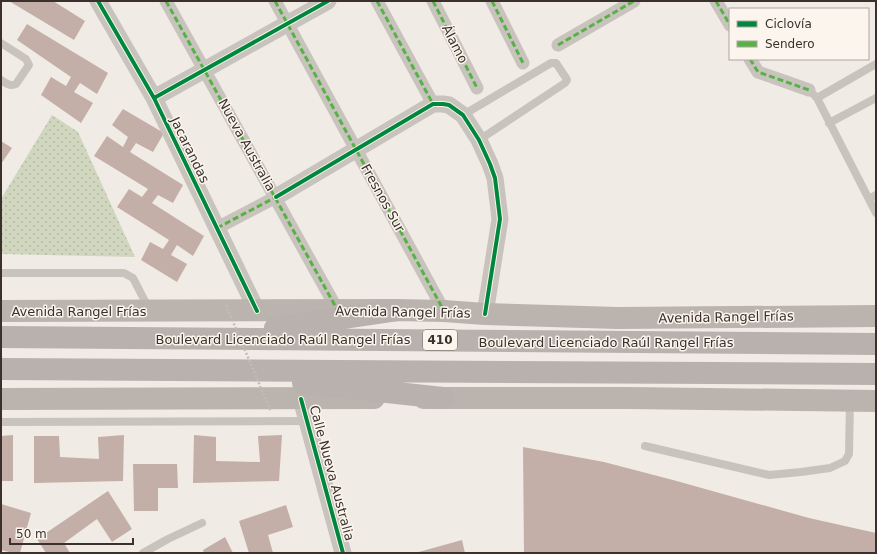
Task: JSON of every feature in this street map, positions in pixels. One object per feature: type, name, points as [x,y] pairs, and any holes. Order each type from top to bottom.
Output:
[{"type":"main road","name":"Avenida Rangel Frías","points":[[1,311],[150,312],[397,310],[618,318],[876,316]]},
{"type":"main road","points":[[203,338],[397,310]]},
{"type":"main road","name":"Boulevard Licenciado Raúl Rangel Frías","points":[[3,337],[876,344]]},
{"type":"main road","points":[[5,369],[876,374]]},
{"type":"main road","points":[[186,370],[444,398]]},
{"type":"main road","points":[[1,399],[629,398],[876,401]]},
{"type":"street","name":"Jacarandas","points":[[98,1],[154,98],[257,311]]},
{"type":"street","name":"Nueva Australia","points":[[166,1],[338,311]]},
{"type":"street","name":"Fresnos Sur","points":[[275,1],[444,311]]},
{"type":"street","points":[[154,98],[328,1]]},
{"type":"street","points":[[376,1],[433,104]]},
{"type":"street","name":"Álamo","points":[[433,1],[477,88]]},
{"type":"street","points":[[492,1],[523,63]]},
{"type":"street","points":[[558,45],[634,1]]},
{"type":"street","points":[[719,2],[729,23]]},
{"type":"street","points":[[751,60],[758,72],[813,94]]},
{"type":"street","points":[[217,228],[276,197],[433,104],[449,105],[463,115],[479,140],[495,178],[500,219],[485,314]]},
{"type":"street","name":"Calle Nueva Australia","points":[[301,399],[343,553]]},
{"type":"lane","points":[[1,43],[26,59],[28,65],[16,84],[10,85],[1,80]]},
{"type":"lane","points":[[463,115],[551,63],[556,63],[566,78],[565,83],[479,140]]},
{"type":"lane","points":[[876,64],[813,94],[872,197],[876,213]]},
{"type":"lane","points":[[829,123],[876,98]]},
{"type":"lane","points":[[1,273],[124,272],[133,278],[150,312]]},
{"type":"lane","points":[[645,446],[769,475],[830,468],[845,461],[849,454],[850,400]]},
{"type":"lane","points":[[1,422],[307,421]]},
{"type":"lane","points":[[143,553],[202,522]]},
{"type":"path","points":[[226,305],[271,412]]},
{"type":"green space","points":[[52,115],[78,132],[135,257],[1,254],[1,199]]},
{"type":"building","points":[[9,1],[53,1],[85,21],[74,40]]},
{"type":"building","points":[[27,24],[108,73],[97,94],[80,83],[74,92],[93,103],[81,123],[41,95],[51,77],[66,86],[71,77],[17,40]]},
{"type":"building","points":[[123,109],[164,133],[153,152],[136,143],[130,152],[183,185],[173,203],[158,195],[152,203],[204,236],[193,256],[177,245],[171,255],[187,264],[177,282],[141,260],[150,242],[163,249],[169,240],[117,207],[129,189],[142,197],[148,189],[94,156],[107,136],[123,147],[128,137],[112,125]]},
{"type":"building","points":[[1,141],[12,148],[1,164]]},
{"type":"building","points":[[13,435],[13,481],[1,481],[1,436]]},
{"type":"building","points":[[124,435],[123,481],[34,483],[34,436],[59,436],[60,457],[99,459],[98,437]]},
{"type":"building","points":[[194,435],[216,437],[216,461],[260,462],[258,436],[282,435],[279,481],[193,483]]},
{"type":"building","points":[[523,447],[604,462],[809,518],[876,533],[876,553],[524,553]]},
{"type":"building","points":[[133,464],[177,464],[178,488],[158,488],[158,511],[134,511]]},
{"type":"building","points":[[108,491],[132,529],[112,542],[97,519],[64,543],[70,553],[46,553],[37,539]]},
{"type":"building","points":[[1,504],[31,513],[20,553],[1,550]]},
{"type":"building","points":[[286,505],[293,527],[268,535],[273,553],[249,553],[239,521]]},
{"type":"building","points":[[225,537],[233,553],[204,553],[203,550]]},
{"type":"building","points":[[462,540],[465,553],[415,553]]},
{"type":"marked path","points":[[166,1],[338,311]]},
{"type":"marked path","points":[[275,1],[444,311]]},
{"type":"marked path","points":[[377,1],[433,104]]},
{"type":"marked path","points":[[433,1],[477,88]]},
{"type":"marked path","points":[[492,1],[523,63]]},
{"type":"marked path","points":[[558,45],[634,1]]},
{"type":"marked path","points":[[716,1],[729,23]]},
{"type":"marked path","points":[[751,60],[758,72],[809,90]]},
{"type":"marked path","points":[[217,228],[276,197]]},
{"type":"cycle path","points":[[98,1],[154,98],[257,311]]},
{"type":"cycle path","points":[[154,98],[328,1]]},
{"type":"cycle path","points":[[276,197],[433,104],[449,105],[463,115],[479,140],[495,178],[500,219],[485,314]]},
{"type":"cycle path","points":[[301,399],[343,553]]}]
